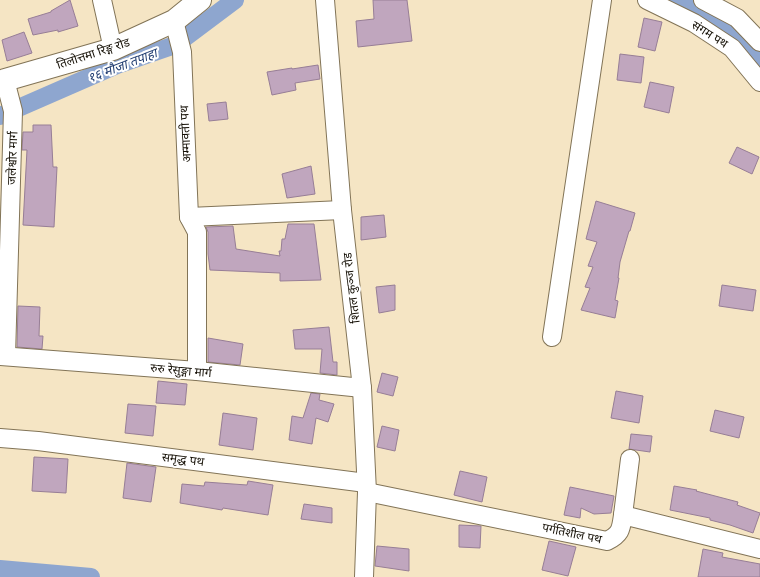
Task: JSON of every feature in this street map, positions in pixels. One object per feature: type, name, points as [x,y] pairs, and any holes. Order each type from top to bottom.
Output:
[{"type":"street","points":[[102,0],[113,49]]},
{"type":"street","name":"तिलोत्तमा रिङ्ग रोड","points":[[4,81],[113,49],[174,22],[200,0]]},
{"type":"street","name":"शितल कुञ्ज रोड","points":[[325,0],[342,210],[362,388],[367,487],[364,577]]},
{"type":"street","points":[[552,338],[602,0]]},
{"type":"street","name":"संगम पथ","points":[[647,0],[694,23],[732,48],[760,82]]},
{"type":"street","points":[[703,0],[736,18],[760,42]]},
{"type":"street","name":"अम्मावती पथ","points":[[174,22],[182,52],[189,217],[197,232],[197,371]]},
{"type":"street","name":"जलेश्वोर मार्ग","points":[[3,356],[13,111],[4,81]]},
{"type":"street","points":[[189,217],[342,210]]},
{"type":"street","name":"रुरु रेसुङ्गा मार्ग","points":[[3,356],[197,371],[362,388]]},
{"type":"street","name":"समृद्ध पथ","points":[[0,438],[38,441],[367,487]]},
{"type":"street","name":"पर्गतिशील पथ","points":[[367,487],[607,541],[616,537],[620,532],[630,460]]},
{"type":"street","points":[[623,515],[760,549]]},
{"type":"building","points":[[70,0],[78,26],[58,32],[58,30],[33,35],[28,19],[51,12]]},
{"type":"building","points":[[373,0],[407,0],[412,41],[358,47],[356,21],[374,19]]},
{"type":"building","points":[[644,18],[662,22],[655,51],[638,47]]},
{"type":"building","points":[[24,32],[32,53],[7,61],[2,40]]},
{"type":"building","points":[[620,54],[644,57],[641,83],[617,80]]},
{"type":"building","points":[[318,65],[320,79],[295,83],[296,90],[272,95],[267,72]]},
{"type":"building","points":[[650,82],[674,87],[669,113],[644,107]]},
{"type":"building","points":[[226,102],[228,119],[209,121],[207,104]]},
{"type":"building","points":[[33,125],[51,125],[53,167],[57,167],[54,227],[23,225],[27,150],[22,150],[23,132],[33,132]]},
{"type":"building","points":[[737,147],[759,157],[752,174],[729,163]]},
{"type":"building","points":[[311,166],[315,194],[287,198],[282,174]]},
{"type":"building","points":[[596,201],[635,213],[620,262],[615,300],[618,301],[615,318],[581,310],[590,288],[585,287],[593,267],[588,266],[597,242],[586,239]]},
{"type":"building","points":[[384,215],[386,237],[361,240],[361,217]]},
{"type":"building","points":[[288,224],[314,224],[321,280],[280,281],[280,273],[210,270],[208,232],[206,227],[233,226],[236,249],[280,256],[279,251],[281,251],[282,239],[285,239]]},
{"type":"building","points":[[395,285],[395,310],[379,313],[376,287]]},
{"type":"building","points":[[722,285],[756,290],[753,311],[719,306]]},
{"type":"building","points":[[18,306],[40,307],[39,336],[43,336],[42,349],[17,347]]},
{"type":"building","points":[[329,327],[333,362],[337,362],[337,375],[320,373],[322,349],[295,349],[293,330]]},
{"type":"building","points":[[208,338],[243,344],[240,365],[208,362]]},
{"type":"building","points":[[382,373],[398,377],[393,396],[377,392]]},
{"type":"building","points":[[158,381],[187,384],[185,405],[156,403]]},
{"type":"building","points":[[616,391],[643,396],[639,423],[611,418]]},
{"type":"building","points":[[311,393],[320,394],[319,400],[334,404],[328,422],[316,418],[312,444],[289,440],[292,416],[303,418]]},
{"type":"building","points":[[128,404],[156,406],[153,436],[125,433]]},
{"type":"building","points":[[715,410],[744,417],[739,438],[710,431]]},
{"type":"building","points":[[223,413],[257,418],[253,450],[219,445]]},
{"type":"building","points":[[382,426],[399,430],[395,451],[377,447]]},
{"type":"building","points":[[631,434],[652,436],[650,452],[629,449]]},
{"type":"building","points":[[34,457],[68,459],[66,493],[32,491]]},
{"type":"building","points":[[127,463],[156,467],[151,502],[123,498]]},
{"type":"building","points":[[460,471],[487,477],[482,502],[454,495]]},
{"type":"building","points":[[248,481],[273,485],[268,515],[223,508],[222,510],[180,503],[182,484],[204,486],[205,482],[247,485]]},
{"type":"building","points":[[674,486],[697,490],[696,491],[738,502],[737,505],[760,513],[753,533],[710,520],[710,518],[670,510]]},
{"type":"building","points":[[570,487],[614,496],[611,513],[594,514],[581,508],[580,518],[564,515]]},
{"type":"building","points":[[304,504],[332,508],[332,523],[301,519]]},
{"type":"building","points":[[459,525],[481,526],[480,548],[459,547]]},
{"type":"building","points":[[549,541],[576,547],[568,576],[542,570]]},
{"type":"building","points":[[377,546],[409,549],[409,571],[375,566]]},
{"type":"building","points":[[703,549],[723,553],[722,557],[760,564],[760,577],[698,577]]},
{"type":"waterway","name":"१६ मौजा तपाहा","points":[[0,116],[117,65],[175,45],[235,0]]},
{"type":"waterway","name":"१६ मौजा तपाहा","points":[[675,0],[739,38],[760,62]]},
{"type":"waterway","points":[[0,569],[91,577]]}]
